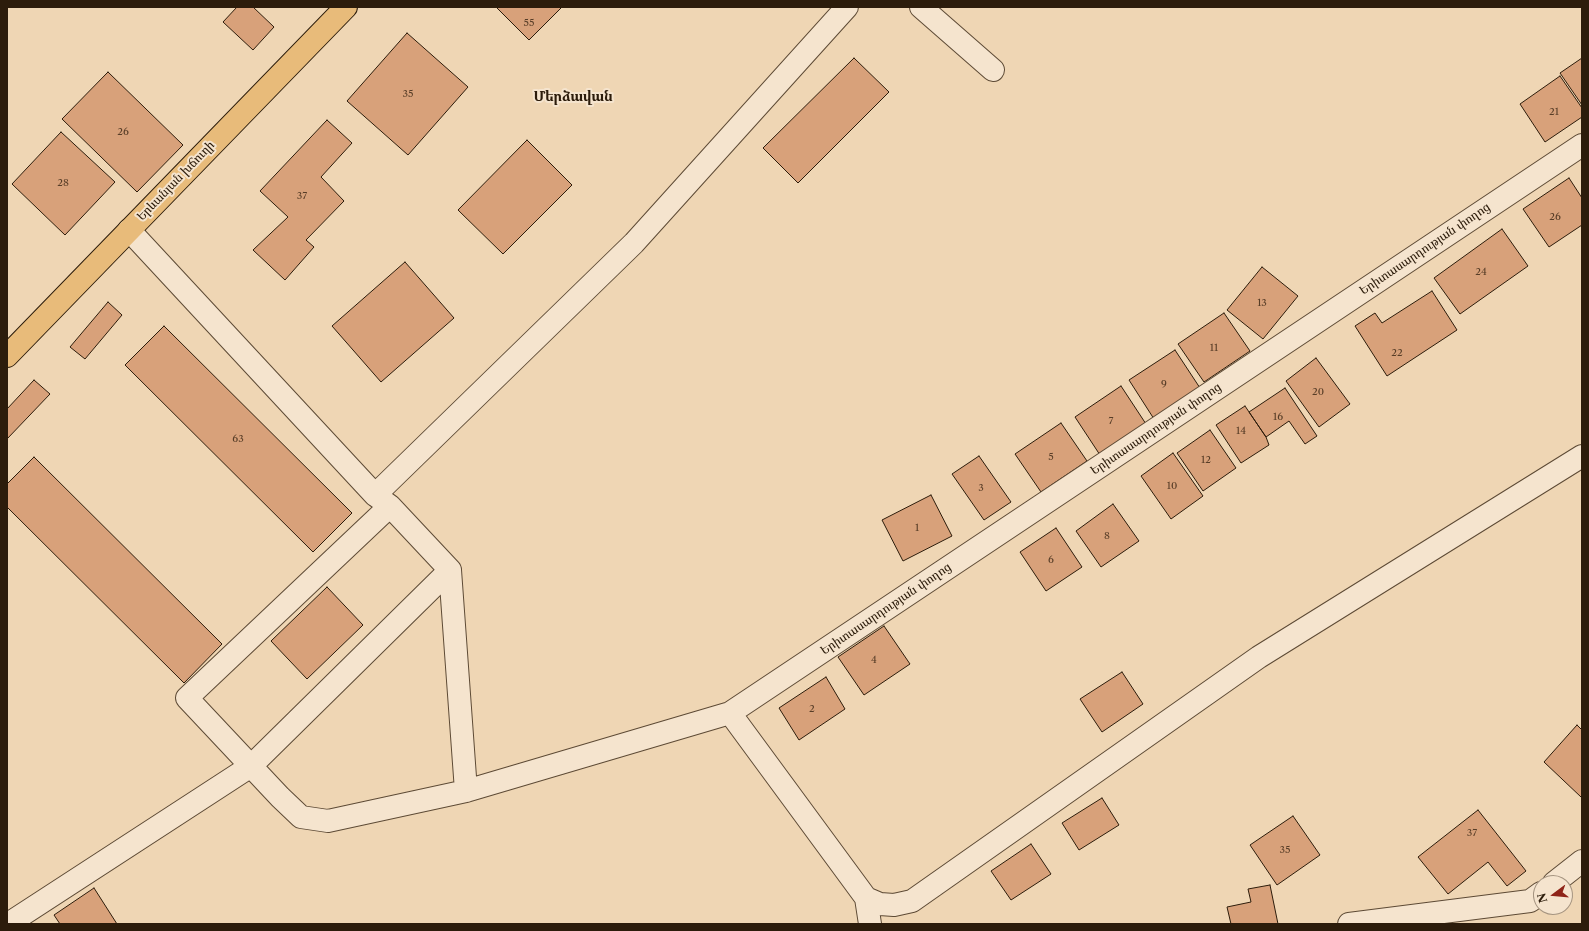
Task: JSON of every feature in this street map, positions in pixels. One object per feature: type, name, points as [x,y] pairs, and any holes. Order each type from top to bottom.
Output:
[{"type":"main road","name":"Երևանյան խճուղի","points":[[7,356],[346,7]]},
{"type":"street","points":[[382,500],[634,243],[847,7]]},
{"type":"street","points":[[921,7],[993,70]]},
{"type":"street","name":"Երիտասարդության փողոց","points":[[382,500],[187,698],[301,817],[328,821],[466,790],[730,713],[1582,145]]},
{"type":"street","points":[[129,230],[382,500],[450,570],[466,790]]},
{"type":"street","points":[[866,898],[880,904],[894,905],[912,901],[1259,657],[1582,456]]},
{"type":"street","points":[[8,924],[251,766],[450,570]]},
{"type":"street","points":[[730,713],[866,898],[870,924]]},
{"type":"street","points":[[1348,924],[1530,901],[1533,899]]},
{"type":"building","points":[[237,7],[253,7],[274,27],[253,50],[223,22]]},
{"type":"building","points":[[496,7],[562,7],[529,40]]},
{"type":"building","points":[[407,33],[468,87],[408,155],[347,101]]},
{"type":"building","points":[[854,58],[889,92],[798,183],[763,148]]},
{"type":"building","points":[[1582,58],[1582,105],[1560,73]]},
{"type":"building","points":[[108,72],[183,145],[137,192],[62,119]]},
{"type":"building","points":[[1560,76],[1582,108],[1582,117],[1545,142],[1520,104]]},
{"type":"building","points":[[327,120],[352,143],[321,177],[344,201],[306,240],[314,247],[285,280],[253,250],[288,217],[260,191]]},
{"type":"building","points":[[61,132],[115,182],[65,235],[12,184]]},
{"type":"building","points":[[527,140],[572,185],[503,254],[458,210]]},
{"type":"building","points":[[1569,178],[1582,198],[1582,225],[1549,247],[1523,209]]},
{"type":"building","points":[[1502,229],[1528,266],[1460,314],[1434,278]]},
{"type":"building","points":[[405,262],[454,318],[381,382],[332,326]]},
{"type":"building","points":[[1262,267],[1298,296],[1263,339],[1227,310]]},
{"type":"building","points":[[1432,291],[1457,330],[1387,376],[1355,326],[1375,313],[1382,323]]},
{"type":"building","points":[[108,302],[122,315],[85,359],[70,347]]},
{"type":"building","points":[[1224,313],[1250,351],[1204,382],[1178,344]]},
{"type":"building","points":[[164,326],[352,513],[313,552],[125,365]]},
{"type":"building","points":[[1175,350],[1200,388],[1154,419],[1129,380]]},
{"type":"building","points":[[1316,358],[1350,404],[1319,427],[1286,381]]},
{"type":"building","points":[[34,380],[50,394],[7,439],[7,409]]},
{"type":"building","points":[[1121,386],[1146,424],[1100,455],[1075,417]]},
{"type":"building","points":[[1285,388],[1317,436],[1305,444],[1289,421],[1266,437],[1249,412]]},
{"type":"building","points":[[1245,406],[1266,437],[1269,445],[1241,463],[1216,425]]},
{"type":"building","points":[[1061,423],[1087,461],[1041,492],[1015,454]]},
{"type":"building","points":[[1210,430],[1236,468],[1203,491],[1177,453]]},
{"type":"building","points":[[1173,453],[1203,496],[1171,519],[1141,476]]},
{"type":"building","points":[[979,456],[1011,502],[984,520],[952,474]]},
{"type":"building","points":[[34,457],[222,644],[184,683],[7,507],[7,484]]},
{"type":"building","points":[[931,495],[952,536],[903,561],[882,520]]},
{"type":"building","points":[[1113,504],[1139,541],[1101,567],[1076,531]]},
{"type":"building","points":[[1056,528],[1082,567],[1046,591],[1020,552]]},
{"type":"building","points":[[327,587],[363,625],[307,679],[271,641]]},
{"type":"building","points":[[884,626],[910,664],[864,695],[838,657]]},
{"type":"building","points":[[1122,672],[1143,704],[1102,732],[1080,699]]},
{"type":"building","points":[[826,677],[845,709],[799,740],[779,708]]},
{"type":"building","points":[[1577,725],[1582,730],[1581,797],[1544,762]]},
{"type":"building","points":[[1102,798],[1119,825],[1079,850],[1062,823]]},
{"type":"building","points":[[1478,810],[1526,871],[1507,886],[1488,862],[1448,894],[1418,857]]},
{"type":"building","points":[[1293,816],[1320,855],[1277,885],[1250,845]]},
{"type":"building","points":[[1031,844],[1051,874],[1011,900],[991,871]]},
{"type":"building","points":[[1270,885],[1278,924],[1231,924],[1227,907],[1251,902],[1248,889]]},
{"type":"building","points":[[94,888],[117,924],[60,924],[54,915]]},
{"type":"district","name":"Մերձավան","points":[[573,97]]}]
